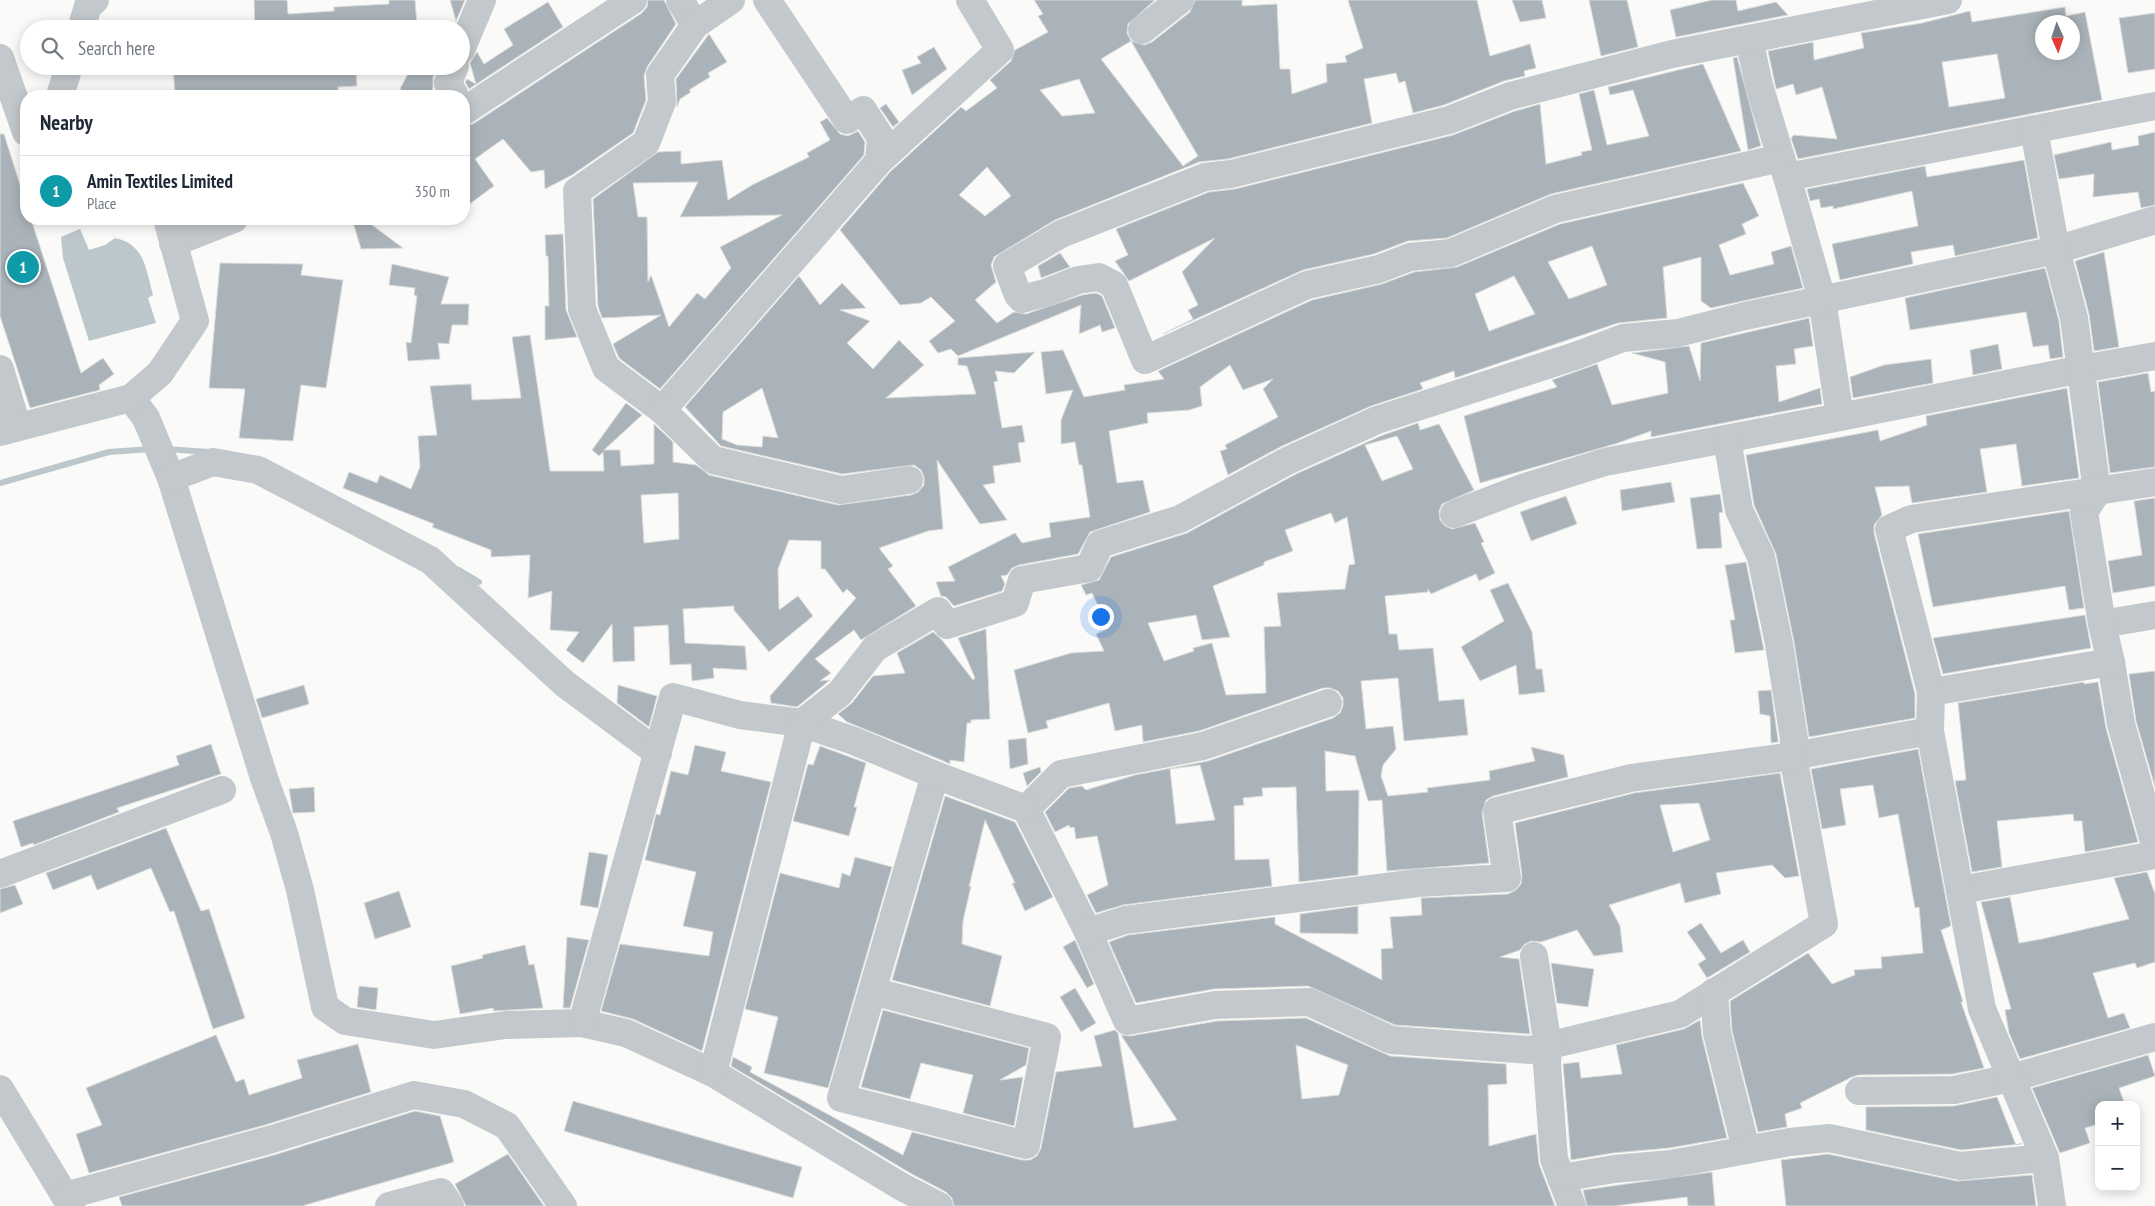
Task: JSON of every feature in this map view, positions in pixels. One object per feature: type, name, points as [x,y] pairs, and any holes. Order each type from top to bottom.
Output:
[{"type":"street","points":[[84,20],[88,6],[95,0]]},
{"type":"street","points":[[470,29],[482,0]]},
{"type":"street","points":[[470,107],[633,0]]},
{"type":"street","points":[[680,0],[695,25]]},
{"type":"street","points":[[731,0],[695,25],[660,75],[662,102],[646,143],[578,191],[582,309],[606,368],[662,410],[713,460],[841,490],[909,480]]},
{"type":"street","points":[[766,0],[847,120],[864,110],[881,138],[880,161]]},
{"type":"street","points":[[662,410],[880,161],[1000,50],[970,0]]},
{"type":"street","points":[[1142,30],[1180,0]]},
{"type":"street","points":[[1948,0],[1845,10],[1749,39],[1672,54],[1510,96],[1449,120],[1232,174],[1205,177],[1061,234],[1007,266],[1018,295],[1022,299],[1045,294],[1078,280],[1099,277],[1114,285],[1145,360],[1307,286],[1379,268],[1410,257],[1451,253],[1555,209],[1784,168],[2034,130],[2155,106]]},
{"type":"street","points":[[1749,39],[1759,85],[1822,299],[1840,417]]},
{"type":"street","points":[[0,58],[20,115]]},
{"type":"street","points":[[62,90],[66,75]]},
{"type":"street","points":[[451,75],[448,82],[452,90]]},
{"type":"street","points":[[2034,130],[2056,250],[2074,318],[2082,369],[2098,492],[2084,512],[2102,624],[2111,662],[2121,724],[2144,763],[2155,845]]},
{"type":"street","points":[[713,1072],[802,723],[840,693],[875,648],[938,611],[947,625],[1015,603],[1022,580],[1088,568],[1100,544],[1180,519],[1289,460],[1377,420],[1575,356],[1623,338],[1678,333],[1822,299],[2056,250],[2155,220]]},
{"type":"street","points":[[0,369],[9,429],[139,408],[195,321],[170,231],[202,225]]},
{"type":"street","points":[[1454,514],[1522,488],[1605,462],[2155,356]]},
{"type":"street","points":[[139,408],[167,466],[264,778],[284,833],[300,890],[325,1007],[345,1021],[434,1035],[506,1025],[582,1023],[626,1033],[713,1072],[902,1187],[939,1206]]},
{"type":"street","points":[[582,1023],[673,697],[740,715],[802,723],[854,741],[934,775],[1026,808],[1088,932],[1126,1020],[1215,1005],[1309,1002],[1391,1040],[1530,1050],[1680,1014],[1824,924],[1793,756],[1794,739],[1766,576],[1762,557],[1740,510],[1727,439]]},
{"type":"street","points":[[167,466],[214,462],[258,470],[430,560],[565,684],[658,753]]},
{"type":"street","points":[[2052,1206],[2045,1158],[1982,1009],[1930,731],[1931,692],[1889,529],[1911,519],[2155,482]]},
{"type":"street","points":[[2102,624],[2155,615]]},
{"type":"street","points":[[1931,692],[2111,662]]},
{"type":"street","points":[[1026,808],[1061,774],[1203,746],[1328,703]]},
{"type":"street","points":[[1088,932],[1125,920],[1418,883],[1506,878],[1497,811],[1631,778],[1793,756],[1930,731]]},
{"type":"street","points":[[872,991],[1048,1037],[1026,1145],[841,1098],[934,775]]},
{"type":"street","points":[[0,874],[222,790]]},
{"type":"street","points":[[1960,890],[2155,855]]},
{"type":"street","points":[[1534,956],[1548,1046],[1547,1064],[1554,1159],[1572,1206]]},
{"type":"street","points":[[1714,992],[1717,1034],[1746,1149]]},
{"type":"street","points":[[1859,1091],[1954,1090],[2011,1078],[2155,1037]]},
{"type":"street","points":[[0,1089],[68,1201],[414,1095],[464,1104],[507,1126],[563,1206]]},
{"type":"street","points":[[1562,1178],[1614,1169],[1671,1164],[1746,1149],[1829,1138],[1960,1166],[2045,1158]]},
{"type":"street","points":[[389,1206],[441,1192],[450,1206]]},
{"type":"shaded area","points":[[80,229],[89,250],[105,245],[115,238],[125,241],[138,252],[143,259],[153,295],[148,298],[156,323],[89,341],[63,258],[61,237]]},
{"type":"building","points":[[254,0],[287,0],[288,14],[334,11],[334,7],[389,4],[389,0],[415,0],[417,20],[255,20]]},
{"type":"building","points":[[450,0],[465,0],[456,20]]},
{"type":"building","points":[[648,0],[664,0],[676,24],[647,67],[644,76],[646,100],[633,133],[572,175],[545,189],[544,170],[531,172],[503,139],[475,159],[494,186],[470,204],[470,125],[642,13],[647,7]]},
{"type":"building","points":[[1034,0],[1155,0],[1128,24],[1127,33],[1131,41],[1144,45],[1152,42],[1190,12],[1195,0],[1242,0],[1242,6],[1277,4],[1280,69],[1290,69],[1292,94],[1327,82],[1326,64],[1347,62],[1345,56],[1363,48],[1348,0],[1477,0],[1490,56],[1530,44],[1536,68],[1524,71],[1525,76],[1504,81],[1444,105],[1413,113],[1405,81],[1399,83],[1396,73],[1364,79],[1372,123],[1228,159],[1199,162],[1055,220],[994,257],[991,265],[996,282],[975,300],[997,323],[1014,312],[1026,314],[1082,295],[1096,293],[1102,296],[1115,328],[1102,332],[1100,325],[1079,334],[1081,305],[958,356],[951,349],[938,353],[929,341],[955,321],[931,297],[921,303],[900,305],[840,230],[890,172],[961,107],[966,111],[997,88],[990,80],[1011,61],[1015,50],[1048,32],[1038,16],[1043,14]],"holes":[[[1131,41],[1198,156],[1183,166],[1101,59]],[[1079,79],[1095,113],[1062,116],[1040,90]],[[987,167],[1011,196],[985,216],[959,195]]]},
{"type":"building","points":[[1512,0],[1542,0],[1546,18],[1520,22]]},
{"type":"building","points":[[1589,0],[1627,0],[1638,47],[1601,56]]},
{"type":"building","points":[[1712,0],[1736,0],[1738,11],[1776,2],[1788,15],[1676,37],[1670,10]]},
{"type":"building","points":[[548,2],[563,27],[469,89],[465,82],[467,79],[476,84],[470,63],[477,52],[484,64],[513,45],[504,29]]},
{"type":"building","points":[[2065,7],[2066,15],[2035,15],[2035,60],[2080,60],[2080,15],[2071,15],[2085,12],[2102,100],[1798,159],[1791,138],[1794,135],[1837,139],[1822,87],[1796,95],[1793,84],[1776,89],[1768,51],[1813,42],[1814,60],[1864,48],[1861,33],[1922,23],[1970,11],[1972,22]],"holes":[[[1997,54],[2005,98],[1949,107],[1942,62]]]},
{"type":"building","points":[[2155,13],[2155,69],[2128,73],[2119,18]]},
{"type":"building","points":[[709,34],[727,62],[708,73],[710,77],[689,90],[691,92],[680,99],[677,107],[676,79]]},
{"type":"building","points":[[934,47],[947,69],[912,95],[902,70],[921,63],[917,57]]},
{"type":"building","points":[[1737,57],[1761,146],[1748,150],[1733,58]]},
{"type":"building","points":[[1703,64],[1741,151],[1551,194],[1447,238],[1408,241],[1374,254],[1303,270],[1163,334],[1193,319],[1188,310],[1198,305],[1182,272],[1215,238],[1129,281],[1115,261],[1128,255],[1116,229],[1209,192],[1235,189],[1453,135],[1515,111],[1540,104],[1546,164],[1582,155],[1581,152],[1592,150],[1579,94],[1594,90],[1607,145],[1649,136],[1633,90],[1610,95],[1608,87]]},
{"type":"building","points":[[174,75],[356,75],[357,86],[338,87],[338,90],[175,90]]},
{"type":"building","points":[[407,75],[434,75],[432,90],[400,89]]},
{"type":"building","points":[[886,104],[899,122],[893,127],[880,108]]},
{"type":"building","points":[[827,118],[840,134],[848,136],[858,131],[865,142],[864,155],[660,389],[619,358],[613,344],[661,315],[602,318],[598,306],[593,199],[658,152],[681,151],[681,164],[722,160],[728,200],[752,185],[809,157],[807,153],[830,140],[820,122]],"holes":[[[698,182],[680,217],[782,215],[720,247],[731,268],[705,299],[697,293],[669,327],[651,275],[648,282],[647,217],[638,217],[633,183]]]},
{"type":"building","points":[[2155,132],[2155,205],[2141,208],[2138,192],[2093,197],[2094,174],[2059,179],[2054,155],[2111,142],[2112,150],[2139,145],[2138,136]]},
{"type":"building","points":[[0,134],[4,134],[20,185],[20,225],[33,225],[81,373],[103,358],[114,374],[99,385],[100,390],[30,408],[0,316]]},
{"type":"building","points":[[2024,160],[2038,238],[1955,256],[1953,245],[1911,252],[1913,264],[1840,280],[1832,244],[1918,226],[1912,191],[1833,209],[1833,206],[1821,208],[1819,199],[1810,201],[1807,189],[1925,166],[1927,177]]},
{"type":"building","points":[[1743,183],[1759,216],[1742,224],[1746,234],[1719,245],[1730,275],[1774,264],[1771,252],[1791,246],[1803,288],[1711,308],[1701,301],[1701,257],[1663,267],[1667,318],[1618,323],[1455,378],[1454,371],[1420,383],[1423,389],[1371,406],[1282,446],[1228,475],[1220,451],[1227,449],[1225,445],[1278,417],[1263,389],[1273,379],[1243,390],[1230,365],[1200,387],[1202,406],[1189,410],[1147,413],[1148,423],[1109,431],[1117,483],[1143,480],[1150,512],[1090,532],[1078,554],[1012,568],[1007,575],[1001,576],[1005,584],[1002,591],[954,606],[946,597],[941,596],[936,582],[955,581],[948,567],[1015,533],[1022,543],[1051,537],[1049,523],[1090,517],[1082,465],[1079,465],[1075,442],[1061,444],[1061,420],[1073,390],[1046,394],[1041,352],[1063,350],[1084,397],[1125,390],[1124,385],[1164,379],[1158,371],[1312,300],[1382,284],[1414,272],[1457,267],[1560,224]],"holes":[[[1592,246],[1607,285],[1569,299],[1548,262]],[[1514,276],[1535,314],[1489,331],[1475,294]]]},
{"type":"building","points":[[354,225],[372,225],[403,248],[361,249]]},
{"type":"building","points":[[563,234],[566,310],[577,337],[545,340],[545,306],[549,306],[548,256],[546,256],[545,235]]},
{"type":"building","points":[[2104,252],[2119,347],[2094,351],[2089,314],[2075,261]]},
{"type":"building","points":[[1060,253],[1070,267],[1041,278],[1038,266]]},
{"type":"building","points":[[220,263],[303,264],[301,275],[343,280],[326,388],[301,385],[293,441],[239,438],[245,389],[209,388]]},
{"type":"building","points":[[392,264],[449,277],[441,304],[469,304],[468,325],[452,325],[449,344],[438,343],[440,359],[408,361],[406,342],[411,343],[417,296],[414,295],[415,288],[389,285]]},
{"type":"building","points":[[2045,268],[2059,321],[2063,357],[2050,359],[2048,345],[2033,347],[2026,312],[1910,330],[1905,298]]},
{"type":"building","points":[[799,276],[820,305],[842,283],[866,308],[840,310],[870,321],[847,343],[873,369],[899,340],[924,365],[886,398],[976,394],[967,366],[958,365],[958,358],[1035,352],[1014,373],[995,371],[998,381],[994,382],[1002,428],[1022,425],[1025,442],[1018,443],[1021,462],[993,466],[995,483],[983,485],[1007,520],[980,524],[937,460],[943,529],[928,531],[879,548],[893,566],[888,569],[916,606],[861,640],[854,630],[815,659],[831,673],[820,681],[830,680],[797,707],[771,703],[770,696],[856,598],[847,589],[843,593],[825,569],[821,569],[821,541],[789,540],[778,569],[779,610],[798,596],[813,616],[769,652],[734,610],[734,606],[683,609],[685,643],[745,646],[747,670],[713,668],[714,678],[692,681],[691,664],[670,665],[668,625],[634,627],[635,661],[613,662],[612,624],[583,663],[566,650],[579,632],[550,630],[552,591],[528,598],[530,555],[491,557],[491,550],[432,527],[434,524],[343,488],[349,472],[377,483],[380,475],[411,489],[420,467],[418,436],[437,435],[430,386],[471,384],[472,400],[521,398],[512,337],[530,335],[550,471],[604,471],[603,452],[599,456],[592,450],[626,403],[642,415],[604,450],[620,450],[621,466],[654,464],[654,424],[673,442],[673,462],[696,465],[709,475],[838,505],[911,495],[918,492],[924,485],[924,477],[921,470],[914,465],[842,474],[721,446],[685,407]],"holes":[[[762,388],[778,438],[763,436],[762,447],[737,445],[722,439],[723,412]],[[678,493],[679,539],[644,543],[641,495]]]},
{"type":"building","points":[[1809,318],[1813,346],[1794,349],[1796,364],[1776,366],[1779,402],[1820,388],[1822,404],[1651,437],[1651,431],[1615,444],[1480,483],[1464,416],[1557,387],[1552,380],[1597,364],[1612,405],[1668,393],[1665,362],[1632,353],[1689,346],[1700,381],[1701,343]]},
{"type":"building","points":[[1998,344],[2002,369],[1973,375],[1970,350]]},
{"type":"building","points":[[1931,359],[1933,383],[1853,398],[1850,377],[1884,365]]},
{"type":"building","points":[[2148,373],[2151,392],[2155,391],[2155,467],[2110,473],[2098,382]]},
{"type":"building","points":[[2067,388],[2079,478],[2022,486],[2016,444],[1980,449],[1987,492],[1912,503],[1909,486],[1875,487],[1882,515],[1874,525],[1874,533],[1915,694],[1915,718],[1809,737],[1794,642],[1776,554],[1754,505],[1746,455],[1878,430],[1880,441],[1927,425],[1926,416]]},
{"type":"building","points":[[1418,423],[1420,430],[1439,424],[1474,490],[1442,504],[1439,511],[1440,520],[1445,526],[1452,529],[1475,523],[1484,542],[1481,543],[1495,573],[1479,581],[1476,574],[1431,594],[1428,589],[1428,592],[1385,596],[1389,634],[1397,634],[1399,650],[1433,648],[1439,701],[1464,699],[1468,735],[1404,741],[1398,678],[1361,681],[1366,729],[1393,726],[1396,749],[1383,765],[1381,776],[1388,796],[1428,792],[1427,788],[1490,780],[1489,771],[1535,761],[1531,747],[1564,755],[1568,777],[1493,796],[1486,800],[1482,813],[1489,863],[1387,871],[1382,800],[1368,801],[1355,756],[1325,751],[1326,791],[1359,790],[1358,875],[1299,882],[1296,787],[1262,788],[1263,796],[1243,798],[1244,805],[1234,806],[1235,860],[1269,859],[1272,886],[1123,905],[1096,913],[1087,895],[1108,885],[1097,836],[1076,839],[1074,827],[1070,828],[1069,825],[1055,832],[1045,812],[1069,788],[1082,786],[1086,790],[1135,775],[1208,761],[1333,718],[1340,713],[1343,706],[1343,698],[1338,691],[1323,688],[1199,731],[1143,742],[1142,725],[1115,731],[1109,703],[1046,721],[1048,728],[1028,733],[1014,670],[1071,653],[1104,651],[1096,634],[1109,628],[1092,593],[1086,595],[1081,585],[1099,580],[1111,557],[1187,533],[1296,474],[1383,435]],"holes":[[[1397,436],[1413,469],[1382,481],[1365,445]],[[1331,513],[1335,523],[1347,517],[1355,564],[1349,565],[1345,589],[1277,593],[1281,626],[1264,627],[1266,693],[1226,695],[1212,643],[1193,648],[1194,651],[1164,661],[1148,623],[1196,615],[1202,640],[1230,637],[1213,586],[1264,565],[1264,562],[1293,551],[1285,530]],[[1200,765],[1215,820],[1176,824],[1170,769]]]},
{"type":"building","points":[[1671,482],[1675,502],[1622,511],[1620,490]]},
{"type":"building","points":[[1720,494],[1723,512],[1719,513],[1722,548],[1697,549],[1690,498]]},
{"type":"building","points":[[1566,496],[1577,524],[1531,541],[1520,512]]},
{"type":"building","points":[[2155,498],[2155,586],[2113,593],[2108,561],[2142,555],[2134,501]]},
{"type":"building","points":[[2069,511],[2084,608],[2069,610],[2065,586],[1933,607],[1918,534]]},
{"type":"building","points":[[1746,562],[1764,650],[1735,653],[1730,620],[1735,620],[1725,565]]},
{"type":"building","points":[[1508,583],[1532,632],[1536,669],[1542,669],[1545,692],[1519,695],[1516,665],[1480,681],[1461,647],[1504,621],[1490,590]]},
{"type":"building","points":[[2085,615],[2091,648],[1943,674],[1933,638]]},
{"type":"building","points":[[986,629],[990,719],[971,720],[971,723],[967,723],[964,762],[950,760],[950,764],[847,722],[838,714],[852,703],[873,676],[905,673],[897,653],[933,632],[942,640],[973,680],[975,678],[958,638]]},
{"type":"building","points":[[2155,671],[2155,787],[2136,721],[2129,674]]},
{"type":"building","points":[[2084,682],[2084,684],[2098,682],[2106,728],[2138,842],[2085,852],[2082,821],[2074,821],[2073,814],[1997,821],[2002,867],[1972,872],[1955,781],[1966,780],[1958,703]]},
{"type":"building","points":[[304,685],[309,704],[262,718],[256,699]]},
{"type":"building","points":[[618,685],[657,696],[649,727],[617,703]]},
{"type":"building","points":[[1771,690],[1778,742],[1771,743],[1770,716],[1760,714],[1758,691]]},
{"type":"building","points":[[1026,738],[1028,764],[1010,769],[1008,740]]},
{"type":"building","points":[[211,744],[221,774],[117,808],[119,812],[34,845],[33,843],[21,847],[13,821],[179,765],[176,756]]},
{"type":"building","points":[[695,745],[726,752],[721,771],[771,782],[702,1051],[633,1019],[601,1011],[620,944],[709,956],[713,932],[683,926],[696,872],[645,860],[656,814],[660,815],[671,771],[688,775]]},
{"type":"building","points":[[820,746],[866,763],[854,807],[857,807],[849,836],[793,821],[808,764],[813,765]]},
{"type":"building","points":[[1918,749],[1951,926],[1941,930],[1963,1002],[1961,1002],[1984,1068],[1952,1074],[1859,1075],[1800,1103],[1802,1108],[1785,1114],[1787,1127],[1758,1132],[1732,1031],[1730,1001],[1808,953],[1832,984],[1855,975],[1854,970],[1882,968],[1881,957],[1923,953],[1919,907],[1915,908],[1898,814],[1879,818],[1873,785],[1840,789],[1846,825],[1822,829],[1811,769]]},
{"type":"building","points":[[1040,767],[1041,772],[1027,786],[1023,773]]},
{"type":"building","points":[[1780,773],[1799,876],[1785,878],[1772,865],[1716,873],[1721,894],[1685,903],[1680,883],[1609,905],[1620,926],[1623,952],[1594,956],[1577,930],[1541,942],[1531,941],[1520,950],[1500,957],[1519,959],[1530,1034],[1395,1025],[1308,986],[1214,989],[1136,1003],[1109,942],[1128,935],[1275,917],[1275,924],[1382,980],[1381,949],[1393,948],[1390,917],[1422,915],[1421,898],[1508,894],[1516,890],[1521,884],[1522,876],[1515,823],[1634,793]],"holes":[[[1699,803],[1710,840],[1673,852],[1660,805]]]},
{"type":"building","points":[[314,787],[315,812],[293,813],[289,789]]},
{"type":"building","points":[[945,796],[1015,822],[1053,897],[1025,911],[1012,883],[1015,883],[985,820],[969,887],[971,886],[963,921],[962,944],[1002,956],[990,1006],[892,980]]},
{"type":"building","points":[[166,828],[201,911],[209,909],[245,1018],[213,1029],[174,911],[170,912],[151,868],[97,890],[91,875],[53,890],[46,873]]},
{"type":"building","points":[[589,852],[608,855],[598,908],[580,905]]},
{"type":"building","points":[[855,857],[892,867],[828,1088],[764,1073],[778,1017],[745,1009],[780,873],[839,888],[842,873],[850,876]]},
{"type":"building","points":[[2147,872],[2155,894],[2155,962],[2137,968],[2135,963],[2093,973],[2108,1018],[2124,1013],[2130,1028],[2020,1059],[2009,1033],[2005,1010],[2011,1009],[1981,902],[2010,897],[2019,943],[2042,939],[2129,919],[2114,878]]},
{"type":"building","points":[[15,885],[23,904],[0,913],[0,889]]},
{"type":"building","points":[[399,891],[411,927],[375,939],[364,903]]},
{"type":"building","points":[[1358,906],[1358,934],[1300,933],[1300,914]]},
{"type":"building","points":[[1701,923],[1721,953],[1743,940],[1750,952],[1707,978],[1698,964],[1706,959],[1687,932]]},
{"type":"building","points":[[567,937],[589,940],[570,1008],[563,1008]]},
{"type":"building","points":[[1075,940],[1094,984],[1087,988],[1063,947]]},
{"type":"building","points":[[525,945],[529,965],[534,964],[543,1008],[494,1011],[493,1008],[460,1014],[451,966],[483,958],[482,955]]},
{"type":"building","points":[[1551,963],[1594,969],[1588,1007],[1557,1003]]},
{"type":"building","points":[[359,986],[378,988],[376,1010],[357,1007]]},
{"type":"building","points":[[1075,988],[1096,1023],[1081,1032],[1060,997]]},
{"type":"building","points":[[883,1010],[1029,1048],[1026,1065],[1000,1080],[1023,1077],[1014,1126],[963,1113],[973,1075],[921,1063],[910,1099],[861,1087]]},
{"type":"building","points":[[1306,1018],[1390,1056],[1506,1064],[1507,1084],[1488,1085],[1489,1146],[1536,1134],[1539,1164],[1555,1206],[954,1206],[952,1198],[946,1192],[910,1173],[731,1066],[733,1057],[752,1067],[750,1072],[903,1155],[912,1132],[1022,1160],[1030,1160],[1037,1156],[1041,1148],[1056,1072],[1102,1066],[1094,1036],[1115,1030],[1118,1033],[1134,1128],[1177,1120],[1121,1035],[1130,1036],[1217,1021]],"holes":[[[1296,1045],[1348,1065],[1339,1095],[1302,1099]]]},
{"type":"building","points":[[1700,1020],[1702,1037],[1727,1138],[1669,1148],[1613,1153],[1571,1160],[1563,1064],[1579,1062],[1581,1078],[1622,1074],[1616,1045],[1684,1029]]},
{"type":"building","points":[[216,1035],[236,1082],[244,1079],[249,1095],[302,1078],[297,1060],[358,1044],[371,1092],[265,1125],[89,1173],[76,1134],[102,1125],[86,1088]]},
{"type":"building","points":[[2148,1055],[2155,1076],[2119,1088],[2124,1101],[2095,1101],[2095,1125],[2085,1128],[2090,1143],[2060,1153],[2032,1088]]},
{"type":"building","points":[[1997,1097],[2016,1145],[1961,1150],[1866,1130],[1866,1107],[1954,1106]]},
{"type":"building","points":[[573,1101],[802,1167],[793,1198],[564,1131]]},
{"type":"building","points":[[415,1111],[440,1116],[454,1162],[302,1206],[122,1206],[119,1197],[274,1155]]},
{"type":"building","points":[[508,1154],[544,1206],[466,1206],[455,1184]]},
{"type":"building","points":[[1828,1154],[1957,1181],[2032,1175],[2036,1206],[1786,1206],[1781,1160]]},
{"type":"building","points":[[1712,1172],[1715,1206],[1688,1206],[1687,1197],[1614,1206],[1587,1206],[1583,1190]]},
{"type":"waterway","points":[[0,483],[109,452],[151,449]]},
{"type":"waterway","points":[[166,449],[209,452]]},
{"type":"waterway","points":[[459,570],[479,582]]},
{"type":"place","name":"Amin Textiles Limited","points":[[23,267]]}]
